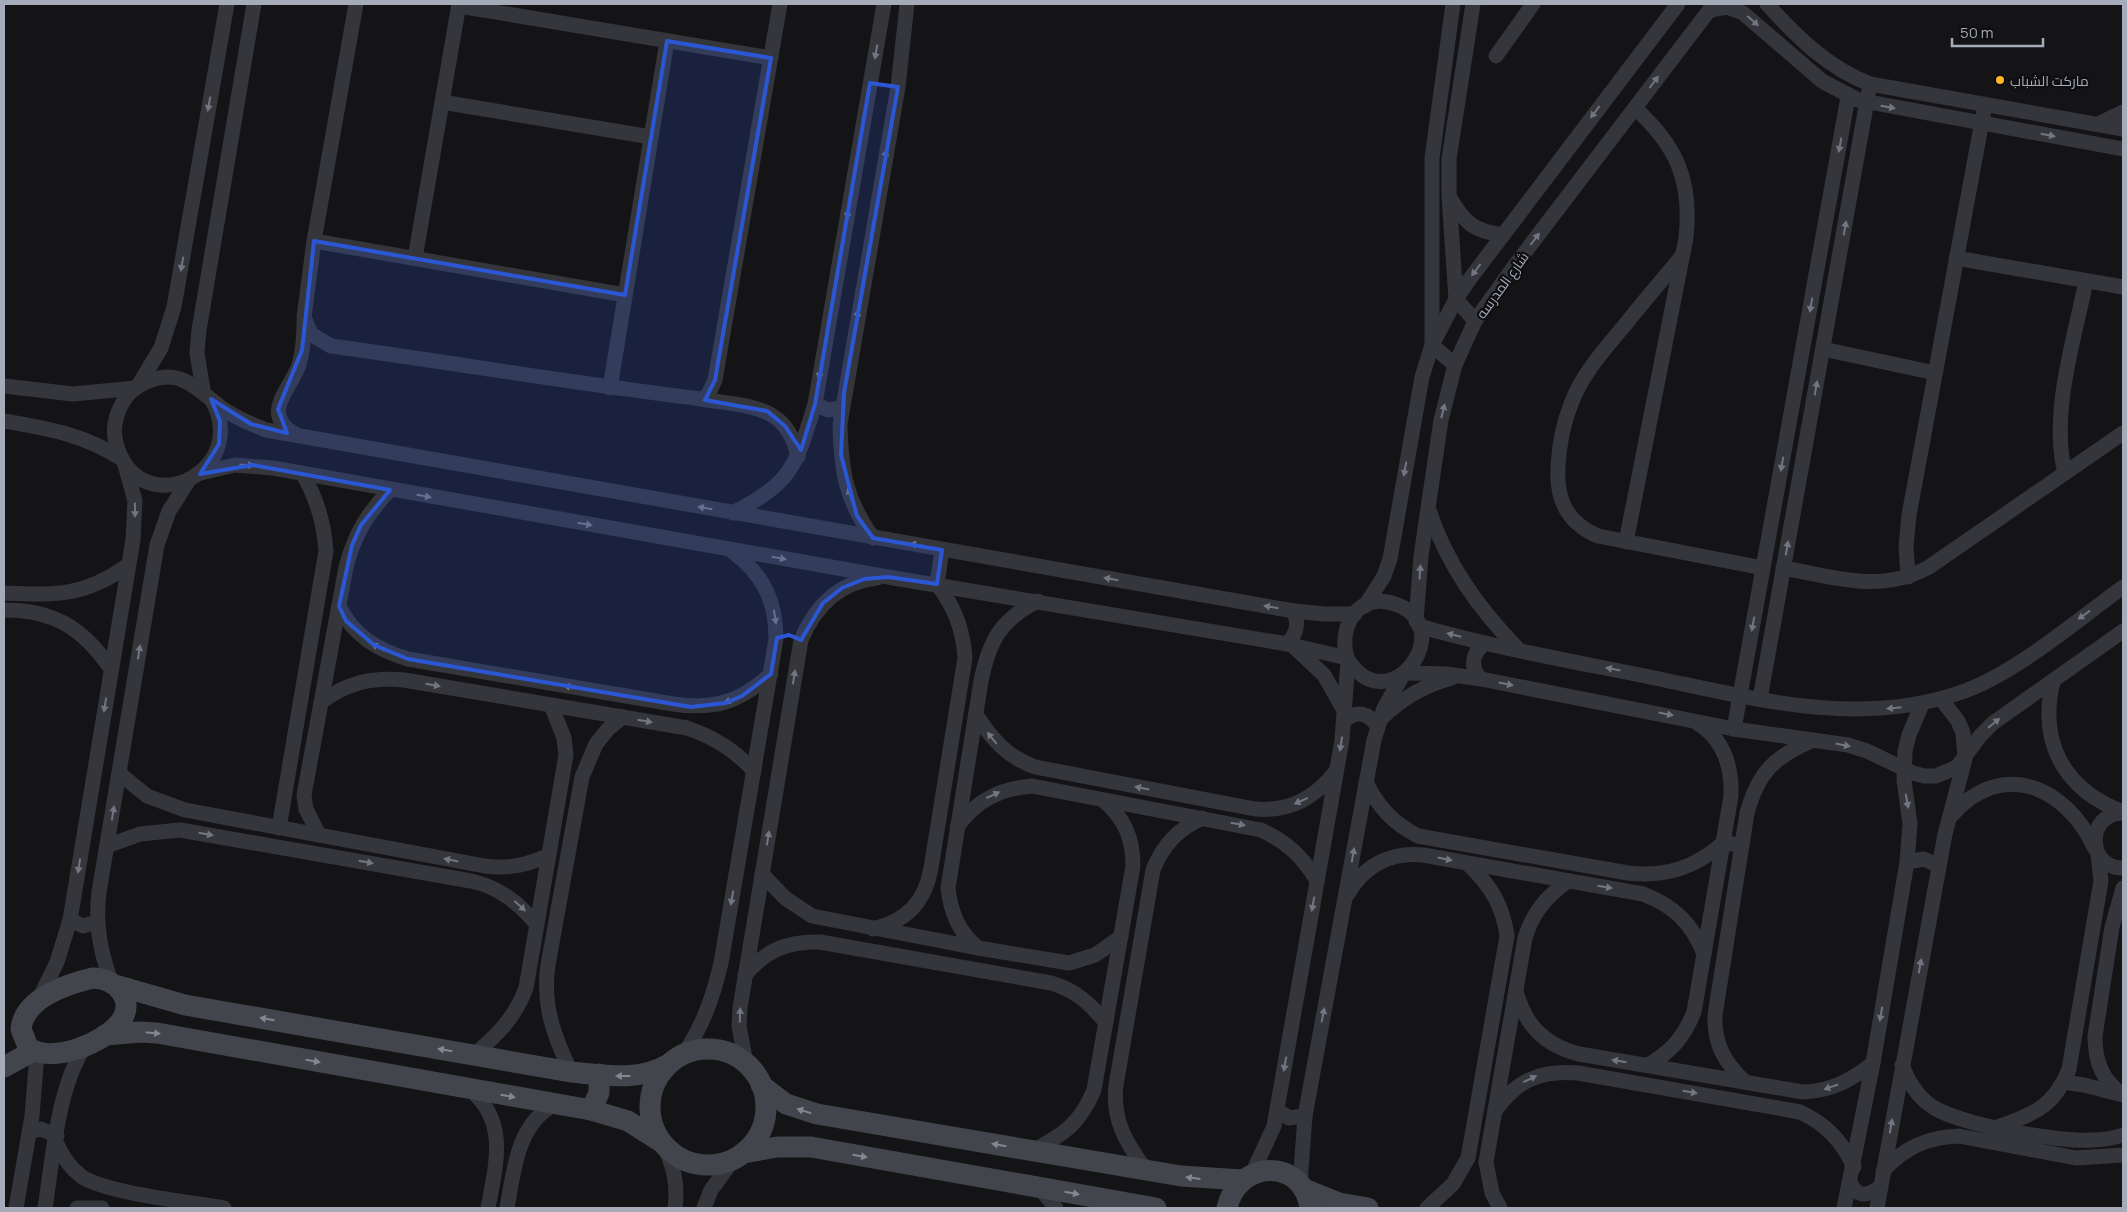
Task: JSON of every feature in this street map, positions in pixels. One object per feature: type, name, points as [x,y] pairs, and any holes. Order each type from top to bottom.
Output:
[{"type":"street","points":[[35,1052],[24,1042],[21,1030],[57,962],[70,920],[136,521],[135,501],[114,438],[115,421],[121,405],[137,387],[160,348],[174,307],[227,4]]},
{"type":"street","points":[[4,1067],[35,1052],[54,1054],[85,1046],[105,1035],[122,1020],[125,1012],[126,1003],[115,984],[99,942],[97,922],[99,892],[153,563],[162,528],[169,511],[194,477],[208,466],[219,444],[220,421],[207,395],[197,353],[198,330],[254,4]]},
{"type":"street","points":[[299,435],[282,424],[278,409],[279,402],[299,362],[304,338],[304,317],[314,241],[356,4]]},
{"type":"street","points":[[702,400],[713,388],[715,380],[780,4]]},
{"type":"street","points":[[733,513],[755,502],[774,488],[799,458],[814,404],[884,4]]},
{"type":"street","points":[[872,538],[857,516],[846,486],[841,455],[842,408],[898,87],[907,4]]},
{"type":"street","points":[[1453,4],[1432,158],[1430,203],[1432,344],[1456,366]]},
{"type":"street","points":[[1473,4],[1449,159],[1449,196],[1456,299],[1475,321]]},
{"type":"street","points":[[1496,56],[1533,4]]},
{"type":"street","points":[[1228,1208],[1232,1193],[1247,1177],[1268,1141],[1276,1110],[1345,717],[1348,659],[1344,635],[1348,623],[1360,610],[1384,576],[1390,559],[1417,404],[1432,344],[1456,299],[1678,4]]},
{"type":"street","points":[[1767,4],[1784,23],[1822,57],[1845,73],[1870,84],[2123,129]]},
{"type":"street","points":[[415,258],[459,5],[771,58]]},
{"type":"street","points":[[1712,7],[1727,7],[1743,13],[1822,81],[1848,97],[1867,103],[2123,149]]},
{"type":"street","name":"شارع المدرسه","points":[[1417,623],[1428,506],[1441,420],[1456,366],[1475,321],[1712,7]]},
{"type":"street","points":[[610,388],[667,41]]},
{"type":"street","points":[[215,70],[242,75]]},
{"type":"street","points":[[870,83],[898,87]]},
{"type":"street","points":[[1760,699],[1870,84]]},
{"type":"street","points":[[1734,729],[1848,97]]},
{"type":"street","points":[[442,102],[651,137]]},
{"type":"street","points":[[1908,577],[1906,546],[1908,523],[1985,105]]},
{"type":"street","points":[[1626,542],[1682,256],[1688,216],[1687,194],[1682,172],[1663,136],[1635,108]]},
{"type":"street","points":[[2097,124],[2123,112]]},
{"type":"street","points":[[1449,196],[1468,223],[1477,229],[1503,235]]},
{"type":"street","points":[[314,241],[625,295]]},
{"type":"street","points":[[1682,256],[1591,366],[1580,384],[1564,424],[1557,485],[1561,502],[1567,513],[1586,531],[1598,536],[1763,568]]},
{"type":"street","points":[[1956,258],[2123,288]]},
{"type":"street","points":[[2065,473],[2061,457],[2059,422],[2086,281]]},
{"type":"street","points":[[304,317],[311,334],[331,346],[530,374],[767,411],[785,426],[792,436],[799,458]]},
{"type":"street","points":[[1823,349],[1935,373]]},
{"type":"street","points":[[4,386],[73,394],[137,387],[160,378],[171,377],[182,379],[251,424],[266,430],[1294,611],[1324,614],[1360,610],[1376,602],[1399,605],[1417,623],[1422,638],[1420,652],[1415,664],[1404,674],[1389,697],[1378,723],[1305,1116],[1305,1194]]},
{"type":"street","points":[[814,404],[828,410],[842,408]]},
{"type":"street","points":[[4,421],[63,431],[104,448],[123,461],[133,472],[154,483],[178,484],[194,477],[235,465],[253,465],[302,473],[888,577],[1290,644],[1348,659],[1356,670],[1373,679],[1391,680],[1404,674],[1459,676],[1481,679],[1734,729],[1812,740],[1867,751],[1924,776],[1936,776],[1957,767],[1965,759],[1980,736],[1993,724],[2123,631]]},
{"type":"street","points":[[1784,568],[1858,582],[1875,583],[1908,577],[1934,563],[2123,433]]},
{"type":"street","points":[[279,828],[326,551],[323,526],[317,503],[302,473]]},
{"type":"street","points":[[319,835],[306,810],[304,795],[342,591],[352,546],[361,525],[374,506],[390,490]]},
{"type":"street","points":[[1428,506],[1440,540],[1468,589],[1494,625],[1519,650]]},
{"type":"street","points":[[674,1208],[677,1182],[672,1163],[654,1130],[650,1116],[650,1102],[653,1088],[660,1075],[676,1059],[702,1024],[716,985],[776,639],[776,618],[771,598],[761,578],[747,562],[730,549]]},
{"type":"street","points":[[873,929],[895,922],[913,910],[926,890],[931,868],[965,658],[964,638],[958,619],[950,601],[937,584],[942,550]]},
{"type":"street","points":[[4,593],[44,595],[80,591],[113,576],[128,562],[141,558],[153,563]]},
{"type":"street","points":[[888,577],[864,580],[842,588],[823,603],[808,622],[801,640],[744,982],[739,1026],[746,1064],[761,1085],[786,1104],[801,1110],[838,1118],[1146,1170],[1201,1179],[1247,1177],[1269,1170],[1278,1171],[1286,1174],[1305,1194],[1368,1208]]},
{"type":"street","points":[[321,588],[334,585],[342,591]]},
{"type":"street","points":[[1417,623],[1486,643],[1760,699],[1845,710],[1878,710],[1922,704],[1941,699],[1982,684],[2002,674],[2123,586]]},
{"type":"street","points":[[41,612],[48,605],[48,599],[44,595]]},
{"type":"street","points":[[978,948],[966,938],[950,907],[948,888],[981,681],[986,658],[1000,630],[1011,618],[1038,601]]},
{"type":"street","points":[[339,606],[346,621],[359,634],[390,654],[408,659],[691,707],[726,703],[750,691],[771,674]]},
{"type":"street","points":[[4,610],[41,612],[74,628],[88,640],[111,669]]},
{"type":"street","points":[[1290,644],[1297,625],[1294,611]]},
{"type":"street","points":[[776,639],[789,635],[801,640]]},
{"type":"street","points":[[1481,679],[1474,669],[1474,656],[1481,646],[1486,643]]},
{"type":"street","points":[[1290,644],[1324,675],[1345,717]]},
{"type":"street","points":[[404,680],[400,674],[400,667],[408,659]]},
{"type":"street","points":[[1378,723],[1392,708],[1415,692],[1459,676]]},
{"type":"street","points":[[963,678],[972,677],[981,681]]},
{"type":"street","points":[[321,702],[351,684],[368,679],[404,680],[687,728],[717,740],[754,771]]},
{"type":"street","points":[[2053,682],[2047,714],[2049,732],[2064,767],[2075,782],[2090,796],[2123,812]]},
{"type":"street","points":[[1877,1208],[1939,866],[1965,759],[1965,746],[1960,727],[1941,699]]},
{"type":"street","points":[[1844,1208],[1854,1167],[1873,1063],[1907,862],[1910,824],[1903,767],[1908,735],[1922,704]]},
{"type":"street","points":[[474,1055],[502,1031],[512,1018],[526,988],[564,772],[564,738],[551,705]]},
{"type":"street","points":[[687,728],[693,721],[691,707]]},
{"type":"street","points":[[1345,717],[1362,714],[1378,723]]},
{"type":"street","points":[[976,715],[995,742],[1006,753],[1035,767],[1265,810],[1286,808],[1306,800],[1324,787],[1337,770]]},
{"type":"street","points":[[571,1072],[553,1031],[546,992],[548,965],[582,776],[596,744],[608,729],[623,717]]},
{"type":"street","points":[[1648,1066],[1664,1056],[1677,1044],[1688,1029],[1694,1012],[1732,796],[1732,777],[1728,758],[1706,728],[1689,719]]},
{"type":"street","points":[[1745,1082],[1724,1059],[1718,1045],[1715,1015],[1742,845],[1750,805],[1758,782],[1780,756],[1812,740]]},
{"type":"street","points":[[564,772],[568,768],[575,767],[580,770],[582,776]]},
{"type":"street","points":[[1032,786],[1029,778],[1035,767]]},
{"type":"street","points":[[119,772],[147,796],[185,810],[279,828],[485,866],[512,867],[525,865],[549,854]]},
{"type":"street","points":[[1366,782],[1381,808],[1392,820],[1418,836],[1648,875],[1681,870],[1696,863],[1723,843],[1742,845]]},
{"type":"street","points":[[1949,819],[1969,798],[1985,789],[2002,784],[2020,784],[2037,788],[2066,806],[2088,833],[2097,852],[2110,865],[2123,868]]},
{"type":"street","points":[[957,827],[968,812],[980,801],[1005,790],[1032,786],[1261,830],[1279,838],[1294,849],[1307,864],[1317,881]]},
{"type":"street","points":[[1032,1151],[1065,1133],[1078,1121],[1087,1107],[1094,1090],[1133,866],[1133,850],[1124,822],[1103,800]]},
{"type":"street","points":[[180,830],[179,820],[185,810]]},
{"type":"street","points":[[1261,830],[1268,821],[1265,810]]},
{"type":"street","points":[[1997,1127],[2035,1112],[2052,1099],[2064,1082],[2069,1069],[2076,1033],[2101,881],[2095,835],[2101,823],[2112,814],[2123,812]]},
{"type":"street","points":[[1146,1170],[1126,1142],[1119,1128],[1115,1096],[1153,870],[1167,844],[1177,833],[1202,818]]},
{"type":"street","points":[[107,846],[140,834],[180,830],[482,883],[513,900],[537,925]]},
{"type":"street","points":[[1414,854],[1411,844],[1418,836]]},
{"type":"street","points":[[1345,899],[1353,884],[1365,871],[1380,862],[1396,856],[1414,854],[1643,894],[1660,900],[1681,916],[1697,938],[1704,954]]},
{"type":"street","points":[[1907,862],[1924,859],[1939,866]]},
{"type":"street","points":[[1427,1208],[1453,1184],[1468,1158],[1507,936],[1505,920],[1492,890],[1468,864]]},
{"type":"street","points":[[1133,866],[1144,865],[1153,870]]},
{"type":"street","points":[[482,883],[488,880],[490,874],[485,866]]},
{"type":"street","points":[[931,868],[942,873],[950,871]]},
{"type":"street","points":[[762,874],[798,908],[824,920],[978,948],[1069,963],[1095,955],[1121,936]]},
{"type":"street","points":[[1643,894],[1647,892],[1651,885],[1648,875]]},
{"type":"street","points":[[1500,1208],[1492,1193],[1486,1162],[1525,938],[1534,914],[1542,903],[1568,881]]},
{"type":"street","points":[[2123,888],[2112,927],[2095,1036],[2095,1053],[2100,1070],[2109,1084],[2123,1095]]},
{"type":"street","points":[[70,920],[83,926],[97,922]]},
{"type":"street","points":[[820,942],[818,930],[824,920]]},
{"type":"street","points":[[1507,936],[1514,933],[1525,938]]},
{"type":"street","points":[[716,985],[726,992],[744,982],[756,962],[786,944],[802,941],[820,942],[1064,987],[1088,1002],[1106,1023]]},
{"type":"street","points":[[1064,987],[1071,978],[1069,963]]},
{"type":"street","points":[[4,1025],[58,990],[83,980],[102,978],[115,984],[185,1005],[571,1072],[637,1076],[654,1072],[676,1059],[695,1051],[722,1051],[746,1064]]},
{"type":"street","points":[[526,988],[535,994],[546,992]]},
{"type":"street","points":[[1516,990],[1526,1020],[1548,1042],[1561,1049],[1648,1066],[1804,1092],[1816,1092],[1839,1084],[1860,1073],[1873,1063]]},
{"type":"street","points":[[180,1037],[176,1022],[177,1015],[185,1005]]},
{"type":"street","points":[[1694,1012],[1702,1017],[1715,1015]]},
{"type":"street","points":[[105,1035],[140,1032],[180,1037],[591,1110],[628,1121],[662,1144],[675,1156],[704,1166],[718,1165],[738,1157],[794,1146],[1030,1185],[1117,1205],[1156,1208]]},
{"type":"street","points":[[2076,1033],[2087,1038],[2095,1036]]},
{"type":"street","points":[[45,1208],[56,1139],[69,1078],[76,1060],[85,1046]]},
{"type":"street","points":[[1558,1072],[1554,1060],[1561,1049]]},
{"type":"street","points":[[16,1208],[29,1132],[35,1052]]},
{"type":"street","points":[[1902,1065],[1907,1079],[1918,1095],[1931,1106],[1962,1120],[2070,1140],[2092,1140],[2123,1135]]},
{"type":"street","points":[[1495,1111],[1504,1099],[1528,1080],[1558,1072],[1578,1073],[1800,1112],[1826,1127],[1838,1138],[1854,1167]]},
{"type":"street","points":[[591,1110],[599,1093],[599,1074]]},
{"type":"street","points":[[2064,1082],[2097,1087],[2123,1095]]},
{"type":"street","points":[[704,1208],[711,1190],[738,1157],[754,1143],[763,1122],[765,1100],[761,1085]]},
{"type":"street","points":[[468,1088],[480,1098],[490,1112],[496,1129],[496,1163],[488,1208]]},
{"type":"street","points":[[1094,1090],[1103,1098],[1115,1096]]},
{"type":"street","points":[[1800,1112],[1806,1108],[1808,1102],[1804,1092]]},
{"type":"street","points":[[507,1208],[514,1166],[524,1136],[545,1110],[555,1104]]},
{"type":"street","points":[[1276,1110],[1289,1118],[1305,1116]]},
{"type":"street","points":[[832,1151],[830,1130],[833,1121],[838,1118]]},
{"type":"street","points":[[1959,1136],[1955,1127],[1962,1120]]},
{"type":"street","points":[[29,1132],[41,1128],[56,1139],[62,1156],[82,1177],[95,1184],[224,1208]]},
{"type":"street","points":[[1883,1171],[1895,1158],[1917,1144],[1941,1136],[1959,1136],[2076,1158],[2123,1154]]},
{"type":"street","points":[[496,1163],[506,1157],[510,1159],[514,1166]]},
{"type":"street","points":[[1468,1158],[1470,1164],[1476,1167],[1482,1166],[1486,1162]]},
{"type":"street","points":[[1850,1184],[1855,1192],[1863,1195],[1872,1193],[1880,1187]]},
{"type":"street","points":[[1030,1185],[1043,1192],[1056,1208]]},
{"type":"street","points":[[108,1208],[104,1196],[112,1188]]},
{"type":"street","points":[[77,1208],[102,1208]]},
{"type":"highlighted area","points":[[667,41],[771,58],[715,380],[705,400],[767,411],[785,426],[801,450],[815,404],[870,83],[898,87],[844,393],[841,455],[857,516],[873,538],[942,550],[937,584],[888,577],[864,579],[842,588],[823,603],[801,640],[789,635],[777,638],[771,674],[742,696],[726,703],[691,707],[408,659],[374,645],[346,621],[339,606],[352,545],[361,525],[390,490],[253,465],[200,474],[219,444],[220,421],[211,399],[251,424],[287,433],[278,409],[302,350],[314,241],[625,295]]},
{"type":"place","name":"ماركت الشباب","points":[[2000,80]]}]
